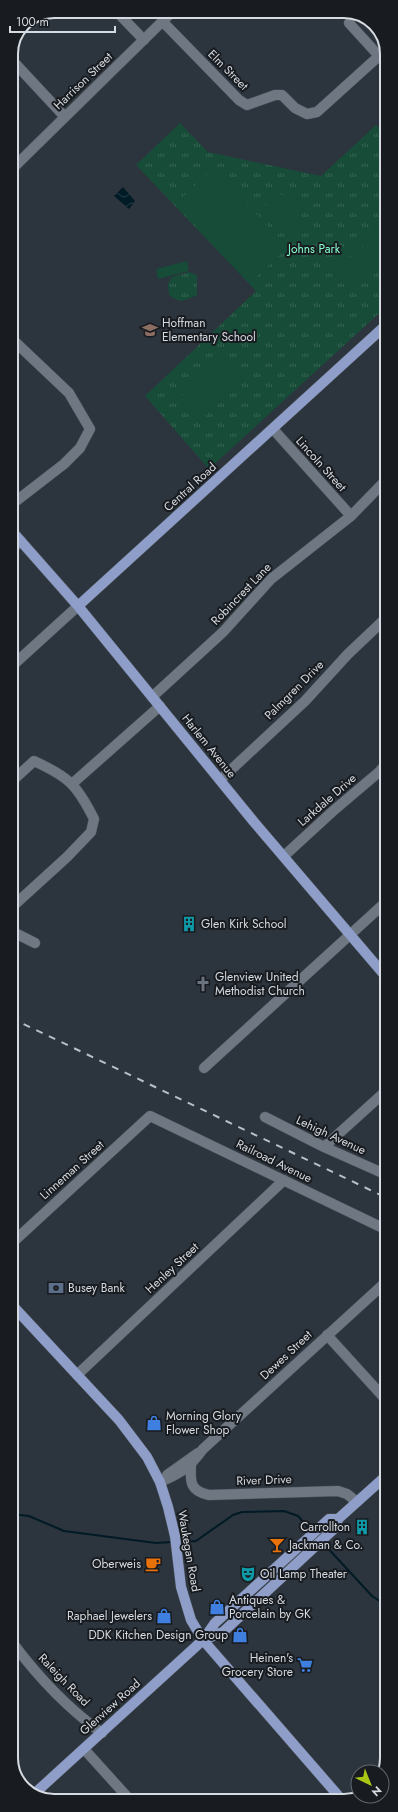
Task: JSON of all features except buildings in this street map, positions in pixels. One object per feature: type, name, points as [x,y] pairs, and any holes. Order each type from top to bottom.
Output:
[{"type":"main road","name":"Central Road","points":[[78,606],[380,331]]},
{"type":"main road","name":"Harlem Avenue","points":[[18,538],[78,606],[220,780],[380,970]]},
{"type":"main road","name":"Waukegan Road","points":[[18,1311],[138,1443],[160,1482],[168,1507],[175,1536],[183,1594],[191,1620],[203,1640],[337,1794]]},
{"type":"main road","name":"Glenview Road","points":[[203,1640],[223,1632],[336,1527],[338,1519],[380,1481]]},
{"type":"main road","name":"Glenview Road","points":[[38,1790],[203,1640],[215,1623],[303,1542],[329,1519],[338,1519]]},
{"type":"street","points":[[123,18],[144,40]]},
{"type":"street","name":"Harrison Street","points":[[18,163],[167,18]]},
{"type":"street","name":"Elm Street","points":[[163,22],[242,102],[247,105],[275,95],[282,95],[295,108],[307,114],[317,112],[379,56]]},
{"type":"street","points":[[349,23],[379,56]]},
{"type":"street","points":[[18,67],[65,117]]},
{"type":"street","points":[[18,343],[69,393],[90,429],[80,448],[64,464],[18,500]]},
{"type":"street","name":"Lincoln Street","points":[[273,429],[351,516]]},
{"type":"street","name":"Robincrest Lane","points":[[152,697],[223,632],[271,579],[351,516],[380,486]]},
{"type":"street","points":[[18,544],[21,541]]},
{"type":"street","name":"Central Road","points":[[18,661],[78,606]]},
{"type":"street","name":"Palmgren Drive","points":[[220,780],[305,701],[348,654],[380,624]]},
{"type":"street","points":[[72,783],[160,706]]},
{"type":"street","points":[[18,776],[34,761],[57,772],[72,783],[94,819],[91,832],[67,858],[18,902]]},
{"type":"street","name":"Larkdale Drive","points":[[284,856],[380,771]]},
{"type":"street","points":[[204,1068],[380,907]]},
{"type":"street","points":[[18,934],[35,943]]},
{"type":"street","points":[[324,1147],[380,1096]]},
{"type":"street","name":"Railroad Avenue","points":[[150,1116],[380,1227]]},
{"type":"street","name":"Linneman Street","points":[[18,1237],[150,1116]]},
{"type":"street","name":"Lehigh Avenue","points":[[265,1117],[324,1147],[380,1172]]},
{"type":"street","name":"Henley Street","points":[[77,1375],[284,1180]]},
{"type":"street","name":"Dewes Street","points":[[160,1482],[176,1467],[203,1449],[380,1287]]},
{"type":"street","points":[[327,1335],[380,1393]]},
{"type":"street","name":"Dewes Street","points":[[160,1482],[177,1475],[191,1465],[203,1449]]},
{"type":"street","name":"River Drive","points":[[191,1465],[190,1479],[192,1485],[199,1493],[338,1491],[347,1494],[356,1502]]},
{"type":"street","name":"Raleigh Road","points":[[18,1650],[38,1676],[52,1690],[84,1720],[102,1733]]},
{"type":"street","points":[[84,1749],[125,1794]]},
{"type":"green space","name":"Johns Park","points":[[180,123],[208,152],[321,176],[376,125],[380,129],[380,312],[209,469],[145,396],[256,291],[136,165]]},
{"type":"green space","points":[[213,169],[288,247],[250,283],[175,204]]},
{"type":"green space","points":[[275,193],[299,199],[303,197],[307,199],[307,202],[302,205],[299,224],[294,230],[287,231],[279,229],[273,225],[268,218],[266,210],[268,202]]},
{"type":"green space","points":[[380,225],[380,243],[371,233]]},
{"type":"green space","points":[[369,235],[380,247],[380,259],[377,262],[360,243]]},
{"type":"green space","points":[[357,246],[374,264],[366,272],[349,254]]},
{"type":"green space","points":[[342,259],[360,279],[348,289],[330,269]]},
{"type":"green space","points":[[187,261],[189,271],[158,279],[156,269]]},
{"type":"green space","points":[[189,272],[197,275],[197,295],[180,301],[169,295],[168,284],[172,277]]},
{"type":"green space","points":[[223,357],[244,379],[199,422],[178,399]]},
{"type":"water","points":[[123,187],[135,201],[129,209],[114,196]]},
{"type":"waterway","points":[[178,1542],[196,1541],[233,1515],[242,1512],[284,1511],[298,1516],[311,1531]]},
{"type":"waterway","points":[[18,1515],[29,1516],[64,1531],[156,1543],[172,1542]]},
{"type":"waterway","points":[[324,1544],[372,1596],[380,1601]]},
{"type":"railway","points":[[18,1021],[380,1195]]},
{"type":"place","name":"Hoffman Elementary School","points":[[150,330]]},
{"type":"place","name":"Glen Kirk School","points":[[189,924]]},
{"type":"place","name":"Glenview United Methodist Church","points":[[203,984]]},
{"type":"place","name":"Busey Bank","points":[[56,1288]]},
{"type":"place","name":"Morning Glory Flower Shop","points":[[154,1423]]},
{"type":"place","name":"Carrollton","points":[[362,1527]]},
{"type":"place","name":"Jackman & Co.","points":[[277,1545]]},
{"type":"place","name":"Oberweis","points":[[153,1564]]},
{"type":"place","name":"Oil Lamp Theater","points":[[248,1574]]},
{"type":"place","name":"Antiques & Porcelain by GK","points":[[217,1607]]},
{"type":"place","name":"Raphael Jewelers","points":[[164,1616]]},
{"type":"place","name":"DDK Kitchen Design Group","points":[[240,1635]]},
{"type":"place","name":"Heinen's Grocery Store","points":[[305,1665]]}]
